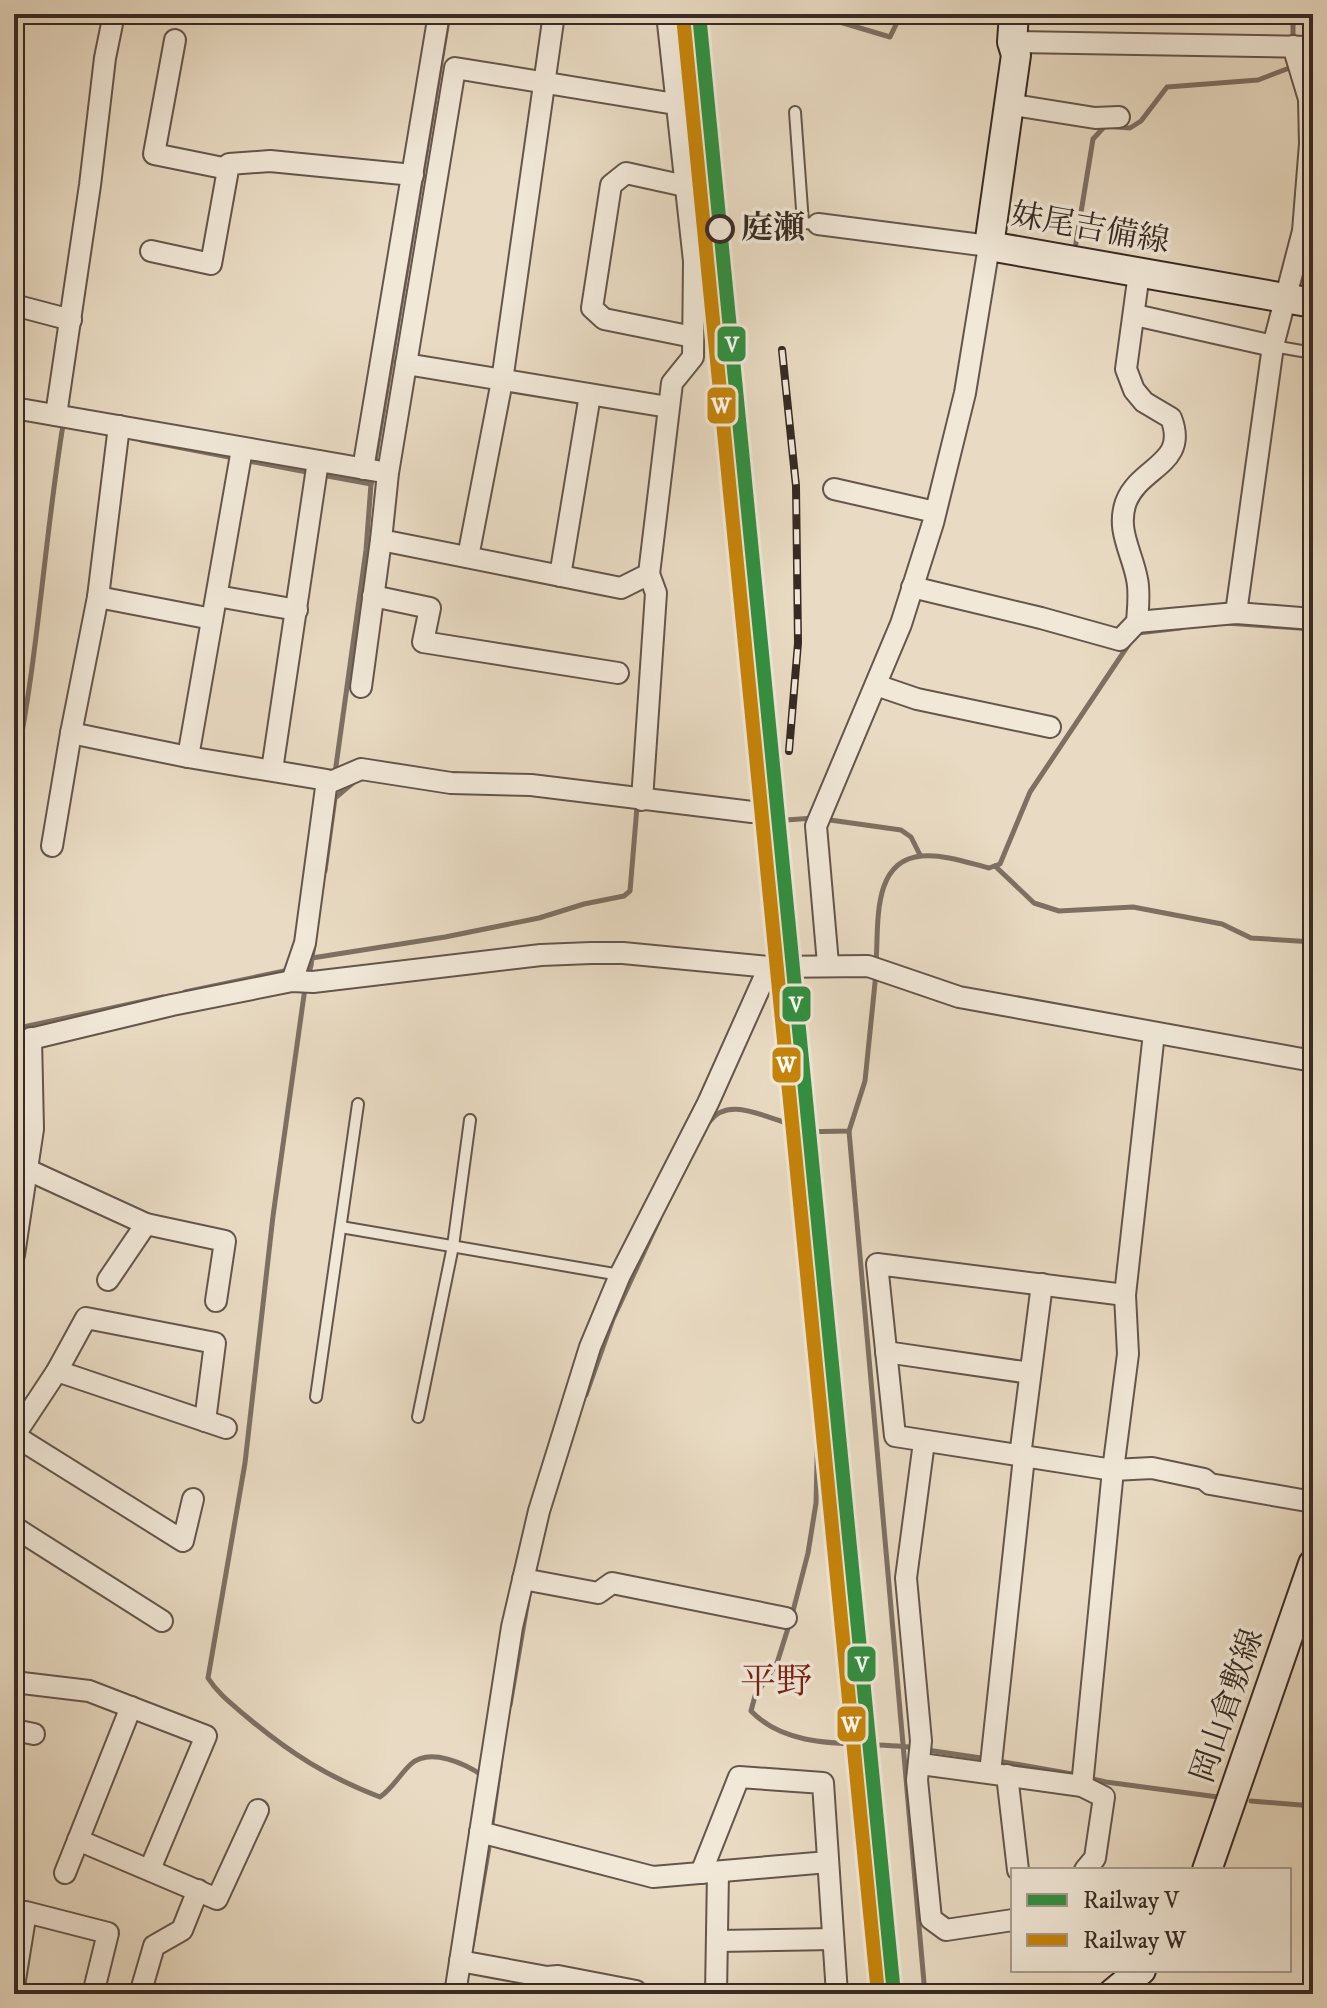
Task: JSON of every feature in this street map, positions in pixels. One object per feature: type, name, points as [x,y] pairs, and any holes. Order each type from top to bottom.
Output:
[{"type":"main road","name":"妹尾吉備線","points":[[1014,14],[1012,42],[1016,55],[989,246],[1313,303]]},
{"type":"main road","name":"岡山倉敷線","points":[[1208,1868],[1313,1564]]},
{"type":"main road","points":[[1112,1994],[1139,1972]]},
{"type":"street","points":[[62,416],[71,320],[105,58],[114,14]]},
{"type":"street","points":[[374,471],[406,364],[439,14]]},
{"type":"street","points":[[468,557],[502,381],[554,14]]},
{"type":"street","points":[[642,800],[656,593],[649,574],[668,407],[672,383],[693,357],[694,261],[667,14]]},
{"type":"street","points":[[175,40],[154,154],[228,169]]},
{"type":"street","points":[[1012,42],[1303,46],[1309,99],[1308,232],[1285,298],[1273,346],[1236,613]]},
{"type":"street","points":[[361,687],[381,540],[374,471],[422,171],[455,68],[675,104]]},
{"type":"street","points":[[1008,104],[1095,118],[1119,117]]},
{"type":"street","points":[[151,251],[211,264],[229,164],[270,161],[422,171]]},
{"type":"street","points":[[685,186],[626,173],[611,185],[592,308],[604,319],[693,337]]},
{"type":"street","points":[[818,224],[989,246],[965,393],[935,512],[912,587],[876,685],[818,819],[828,964]]},
{"type":"street","points":[[1139,273],[1140,316],[1126,369],[1134,390],[1144,402],[1171,418],[1176,443],[1171,454],[1135,488],[1122,516],[1121,528],[1138,579],[1143,622]]},
{"type":"street","points":[[14,305],[71,320]]},
{"type":"street","points":[[1140,316],[1273,346]]},
{"type":"street","points":[[406,364],[668,407]]},
{"type":"street","points":[[560,576],[590,395]]},
{"type":"street","points":[[14,408],[62,416],[118,434],[241,456],[317,469],[374,471]]},
{"type":"street","points":[[52,846],[98,597],[118,434]]},
{"type":"street","points":[[188,757],[241,456]]},
{"type":"street","points":[[272,770],[317,469]]},
{"type":"street","points":[[834,489],[935,512]]},
{"type":"street","points":[[381,540],[621,588],[649,574]]},
{"type":"street","points":[[912,587],[1120,640],[1143,622],[1236,613],[1313,619]]},
{"type":"street","points":[[217,596],[297,610]]},
{"type":"street","points":[[373,596],[430,608],[423,642],[618,673]]},
{"type":"street","points":[[98,597],[212,619]]},
{"type":"street","points":[[876,685],[917,699],[1050,727]]},
{"type":"street","points":[[71,733],[334,782],[361,769],[451,783],[531,785],[752,812],[764,810],[775,967],[620,1275],[590,1347],[539,1511],[529,1580],[512,1627],[488,1778],[488,1833],[467,1962],[455,1994]]},
{"type":"street","points":[[301,976],[334,782]]},
{"type":"street","points":[[14,1255],[33,1129],[23,1041],[301,976],[579,953],[623,953],[775,967],[828,964],[876,968],[959,997],[1313,1061]]},
{"type":"street","points":[[1082,1779],[1113,1470],[1128,1354],[1125,1295],[1154,1033]]},
{"type":"street","points":[[26,1169],[146,1224],[225,1241],[216,1301]]},
{"type":"street","points":[[108,1280],[146,1224]]},
{"type":"street","points":[[1125,1295],[877,1264],[895,1436],[1113,1470],[1152,1468],[1204,1479],[1210,1484],[1313,1502]]},
{"type":"street","points":[[1018,1868],[995,1766],[1030,1373],[1042,1284]]},
{"type":"street","points":[[193,1499],[183,1541],[14,1436],[57,1371],[86,1318],[215,1343],[205,1421]]},
{"type":"street","points":[[886,1352],[1030,1373]]},
{"type":"street","points":[[57,1371],[226,1428]]},
{"type":"street","points":[[924,1442],[906,1578],[921,1754],[917,1780],[931,1919],[946,1930],[1011,1920]]},
{"type":"street","points":[[14,1527],[162,1621]]},
{"type":"street","points":[[529,1580],[598,1593],[612,1583],[786,1618]]},
{"type":"street","points":[[14,1682],[89,1691],[206,1736],[150,1869]]},
{"type":"street","points":[[65,1873],[131,1707]]},
{"type":"street","points":[[921,1754],[1082,1779],[1104,1797],[1095,1858],[1087,1868]]},
{"type":"street","points":[[716,1994],[717,1941],[710,1872],[739,1777],[823,1783],[837,1994]]},
{"type":"street","points":[[78,1840],[217,1899],[258,1810]]},
{"type":"street","points":[[488,1833],[653,1877],[828,1862]]},
{"type":"street","points":[[140,1994],[154,1946],[182,1930],[198,1890]]},
{"type":"street","points":[[14,1986],[26,1912],[108,1933],[93,1994]]},
{"type":"street","points":[[717,1941],[833,1939]]},
{"type":"street","points":[[467,1962],[547,1977],[558,1976],[636,1991],[635,1994]]},
{"type":"lane","points":[[795,112],[803,223],[818,224]]},
{"type":"lane","points":[[1273,346],[1313,353]]},
{"type":"lane","points":[[316,1397],[358,1104]]},
{"type":"lane","points":[[418,1417],[453,1246],[470,1120]]},
{"type":"lane","points":[[341,1227],[620,1275]]},
{"type":"waterway","points":[[374,467],[449,14]]},
{"type":"waterway","points":[[813,14],[890,37],[901,14]]},
{"type":"waterway","points":[[1293,14],[1293,41]]},
{"type":"waterway","points":[[1079,250],[1075,249],[1093,139],[1105,126],[1130,128],[1141,121],[1167,87],[1258,80],[1292,67]]},
{"type":"waterway","points":[[14,775],[29,688],[63,425]]},
{"type":"waterway","points":[[141,440],[234,458]]},
{"type":"waterway","points":[[243,460],[312,473]]},
{"type":"waterway","points":[[322,475],[371,484],[373,477]]},
{"type":"waterway","points":[[335,773],[366,550],[371,484]]},
{"type":"waterway","points":[[1226,623],[1313,629]]},
{"type":"waterway","points":[[1138,633],[1180,628]]},
{"type":"waterway","points":[[876,963],[881,897],[894,869],[906,860],[922,856],[947,858],[989,868],[1000,864],[1030,792],[1129,644]]},
{"type":"waterway","points":[[325,871],[335,798],[354,782]]},
{"type":"waterway","points":[[312,958],[445,937],[539,918],[624,896],[630,891],[637,807]]},
{"type":"waterway","points":[[772,821],[814,818]]},
{"type":"waterway","points":[[823,819],[901,830],[911,837],[920,855]]},
{"type":"waterway","points":[[995,866],[1034,903],[1059,911],[1133,907],[1222,924],[1251,938],[1313,942]]},
{"type":"waterway","points":[[311,965],[314,944]]},
{"type":"waterway","points":[[302,967],[311,965],[308,978]]},
{"type":"waterway","points":[[185,992],[289,970]]},
{"type":"waterway","points":[[709,1122],[725,1110],[734,1109],[784,1122],[792,1126],[795,1132],[849,1131],[865,1081],[876,973]]},
{"type":"waterway","points":[[305,988],[273,1216],[245,1463],[208,1678],[231,1704],[295,1753],[327,1773],[380,1797],[411,1764],[428,1757],[458,1762],[483,1776]]},
{"type":"waterway","points":[[14,1029],[163,997]]},
{"type":"waterway","points":[[849,1131],[925,1994]]},
{"type":"waterway","points":[[792,1615],[808,1553],[816,1503],[819,1379],[795,1133]]},
{"type":"waterway","points":[[586,1395],[613,1319],[659,1220]]},
{"type":"waterway","points":[[510,1705],[528,1600]]},
{"type":"waterway","points":[[789,1625],[777,1663],[755,1696],[751,1711],[768,1725],[808,1739],[917,1748]]},
{"type":"waterway","points":[[927,1750],[988,1759]]},
{"type":"waterway","points":[[998,1761],[1078,1775]]},
{"type":"waterway","points":[[491,1831],[500,1766]]},
{"type":"waterway","points":[[1088,1778],[1218,1797]]},
{"type":"waterway","points":[[1251,1801],[1313,1806]]},
{"type":"waterway","points":[[472,1946],[490,1841]]},
{"type":"railway","points":[[782,350],[796,486],[798,643],[789,751]]},
{"type":"rail line","name":"V","points":[[699,14],[894,1994]]},
{"type":"rail line","name":"W","points":[[683,16],[878,1994]]},
{"type":"place","name":"庭瀬","points":[[720,229]]},
{"type":"district","name":"平野","points":[[776,1682]]}]
